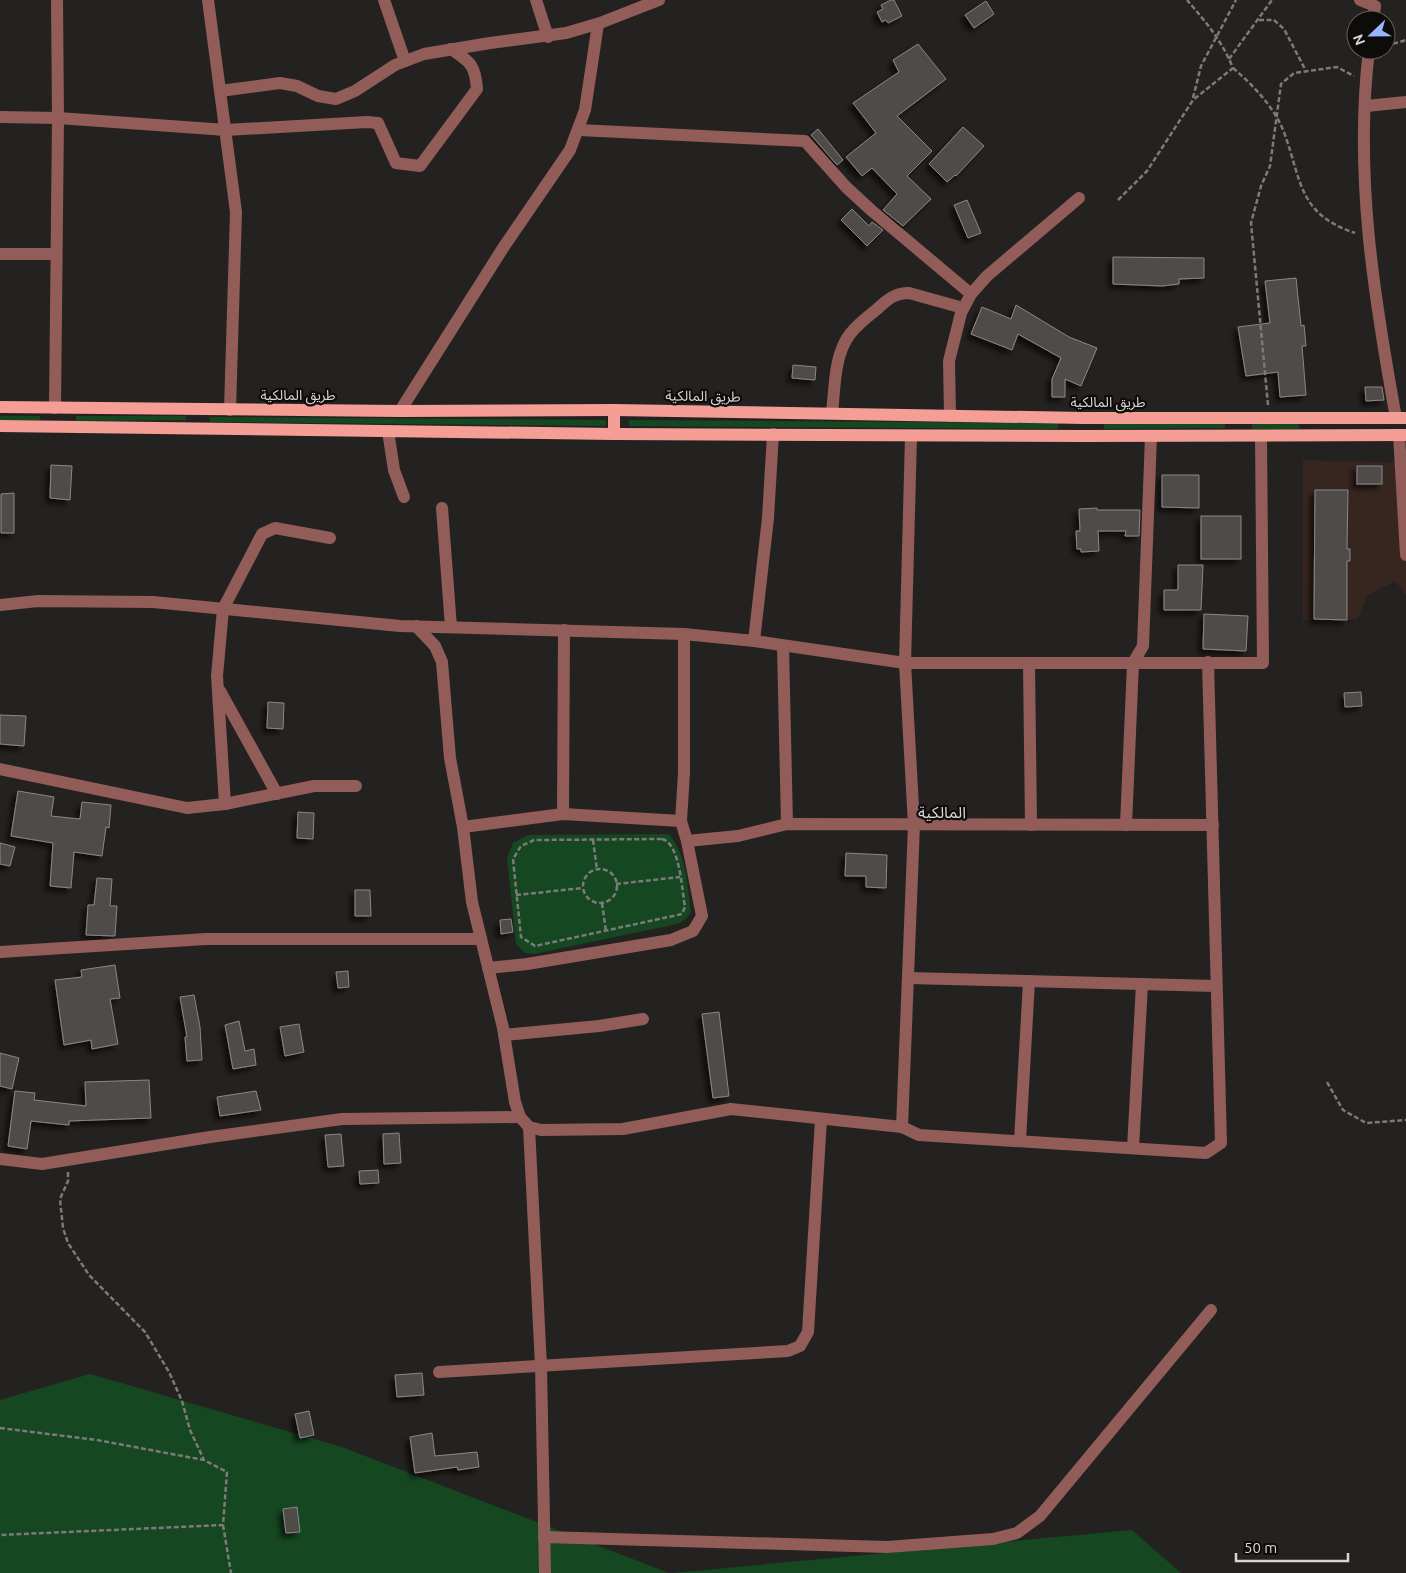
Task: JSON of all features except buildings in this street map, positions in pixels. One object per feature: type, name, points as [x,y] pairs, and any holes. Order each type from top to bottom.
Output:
[{"type":"main road","name":"طريق المالكية","points":[[0,408],[400,411],[614,410],[1084,418],[1269,416],[1401,418]]},
{"type":"main road","points":[[54,426],[55,408]]},
{"type":"main road","points":[[196,428],[197,409]]},
{"type":"main road","points":[[614,410],[614,434]]},
{"type":"main road","points":[[1240,436],[1241,416]]},
{"type":"main road","points":[[1084,418],[1084,436]]},
{"type":"main road","points":[[0,426],[911,436],[1403,435]]},
{"type":"street","points":[[55,408],[55,254],[58,118],[57,0]]},
{"type":"street","points":[[208,0],[236,212],[230,410]]},
{"type":"street","points":[[384,0],[405,61]]},
{"type":"street","points":[[536,0],[548,37]]},
{"type":"street","points":[[220,91],[280,83],[298,86],[318,96],[336,99],[355,91],[383,72],[405,61],[450,49],[548,37],[598,24],[659,0]]},
{"type":"street","points":[[1360,0],[1375,6],[1374,10]]},
{"type":"street","points":[[400,411],[503,248],[570,150],[579,130],[589,88],[598,24]]},
{"type":"street","points":[[0,116],[58,118],[226,130],[367,122],[378,123],[396,162],[420,166],[477,88],[476,71],[469,61],[450,49]]},
{"type":"street","points":[[1368,60],[1366,106],[1369,237],[1375,305],[1401,418]]},
{"type":"street","points":[[1366,106],[1406,102]]},
{"type":"street","points":[[579,130],[805,141],[846,187],[971,294]]},
{"type":"street","points":[[950,416],[949,361],[954,336],[963,308],[971,294],[986,276],[1079,198]]},
{"type":"street","points":[[0,254],[55,254]]},
{"type":"street","points":[[832,413],[838,361],[843,344],[851,332],[889,298],[901,293],[910,293],[963,308]]},
{"type":"street","points":[[388,431],[394,470],[404,497]]},
{"type":"street","points":[[754,641],[768,518],[774,434]]},
{"type":"street","points":[[1403,435],[1406,555]]},
{"type":"street","points":[[902,1127],[914,825],[905,663],[911,436]]},
{"type":"street","points":[[1126,825],[1133,663],[1143,646],[1151,436]]},
{"type":"street","points":[[0,605],[38,601],[152,602],[416,626],[684,634],[754,641],[905,663],[1264,663],[1261,436]]},
{"type":"street","points":[[442,508],[451,627]]},
{"type":"street","points":[[225,804],[218,688],[222,609],[262,534],[276,528],[330,538]]},
{"type":"street","points":[[416,626],[435,646],[442,662],[450,758],[463,827],[472,902],[504,1035],[515,1102],[524,1122],[541,1366],[545,1573]]},
{"type":"street","points":[[562,814],[564,630]]},
{"type":"street","points":[[488,968],[527,964],[671,940],[693,931],[702,916],[688,841],[681,821],[684,773],[684,634]]},
{"type":"street","points":[[783,646],[787,824]]},
{"type":"street","points":[[0,1159],[42,1164],[210,1137],[342,1119],[524,1122],[541,1130],[623,1130],[731,1109],[902,1127],[919,1135],[1206,1153],[1220,1144],[1208,662]]},
{"type":"street","points":[[1029,663],[1031,825]]},
{"type":"street","points":[[218,688],[277,794]]},
{"type":"street","points":[[0,769],[187,808],[225,804],[314,786],[356,786]]},
{"type":"street","points":[[463,827],[562,814],[681,821]]},
{"type":"street","points":[[688,841],[738,836],[787,824],[1212,825]]},
{"type":"street","points":[[0,952],[206,939],[481,939]]},
{"type":"street","points":[[908,978],[1216,986]]},
{"type":"street","points":[[1020,1141],[1029,981]]},
{"type":"street","points":[[1133,1148],[1142,984]]},
{"type":"street","points":[[504,1035],[599,1026],[643,1019]]},
{"type":"street","points":[[439,1372],[788,1351],[800,1346],[808,1332],[821,1118]]},
{"type":"street","points":[[544,1537],[887,1547],[993,1539],[1017,1533],[1040,1516],[1211,1310]]},
{"type":"path","points":[[1187,0],[1216,34],[1233,68],[1254,86],[1276,118],[1285,134],[1301,185],[1316,212],[1334,226],[1369,237]]},
{"type":"path","points":[[1118,200],[1147,171],[1192,100],[1201,66],[1216,34],[1236,0]]},
{"type":"path","points":[[1230,59],[1272,0]]},
{"type":"path","points":[[1259,20],[1274,20],[1284,28],[1306,72]]},
{"type":"path","points":[[1269,416],[1252,223],[1261,186],[1270,166],[1281,84],[1294,74],[1337,67],[1366,82]]},
{"type":"path","points":[[1192,100],[1233,68]]},
{"type":"path","points":[[534,840],[593,840],[667,840],[676,854],[685,908],[682,914],[533,946],[524,940],[520,934],[513,860],[520,846],[534,840]]},
{"type":"path","points":[[593,840],[597,870]]},
{"type":"path","points":[[602,903],[587,897],[583,888],[585,878],[597,870],[607,871],[616,884]]},
{"type":"path","points":[[616,884],[680,877]]},
{"type":"path","points":[[602,903],[611,898],[616,884]]},
{"type":"path","points":[[516,895],[583,888]]},
{"type":"path","points":[[602,903],[606,931]]},
{"type":"path","points":[[1327,1082],[1343,1110],[1366,1122],[1406,1120]]},
{"type":"path","points":[[67,1160],[68,1181],[60,1199],[63,1228],[68,1243],[89,1275],[146,1332],[169,1372],[182,1401],[190,1430],[204,1460]]},
{"type":"path","points":[[0,1428],[97,1440],[204,1460],[227,1472],[223,1525],[231,1573]]},
{"type":"path","points":[[0,1535],[223,1525]]},
{"type":"shaded area","points":[[1303,460],[1406,463],[1406,595],[1395,581],[1368,595],[1357,619],[1303,620]]},
{"type":"green space","points":[[0,416],[40,416],[40,420],[0,420]]},
{"type":"green space","points":[[76,416],[186,416],[186,420],[76,421]]},
{"type":"green space","points":[[210,417],[606,420],[606,426],[210,422]]},
{"type":"green space","points":[[629,420],[1058,423],[1058,429],[629,426]]},
{"type":"green space","points":[[1225,422],[1225,428],[1104,429],[1104,423]]},
{"type":"green space","points":[[1252,424],[1298,424],[1300,427],[1298,429],[1252,429]]},
{"type":"green space","points":[[669,834],[683,861],[685,871],[691,912],[686,919],[677,924],[534,954],[525,953],[516,944],[507,858],[513,843],[528,835]]},
{"type":"green space","points":[[90,1374],[342,1447],[669,1573],[0,1573],[0,1400]]},
{"type":"green space","points":[[1132,1530],[1181,1573],[672,1573]]},
{"type":"district","name":"المالكية","points":[[942,812]]}]
